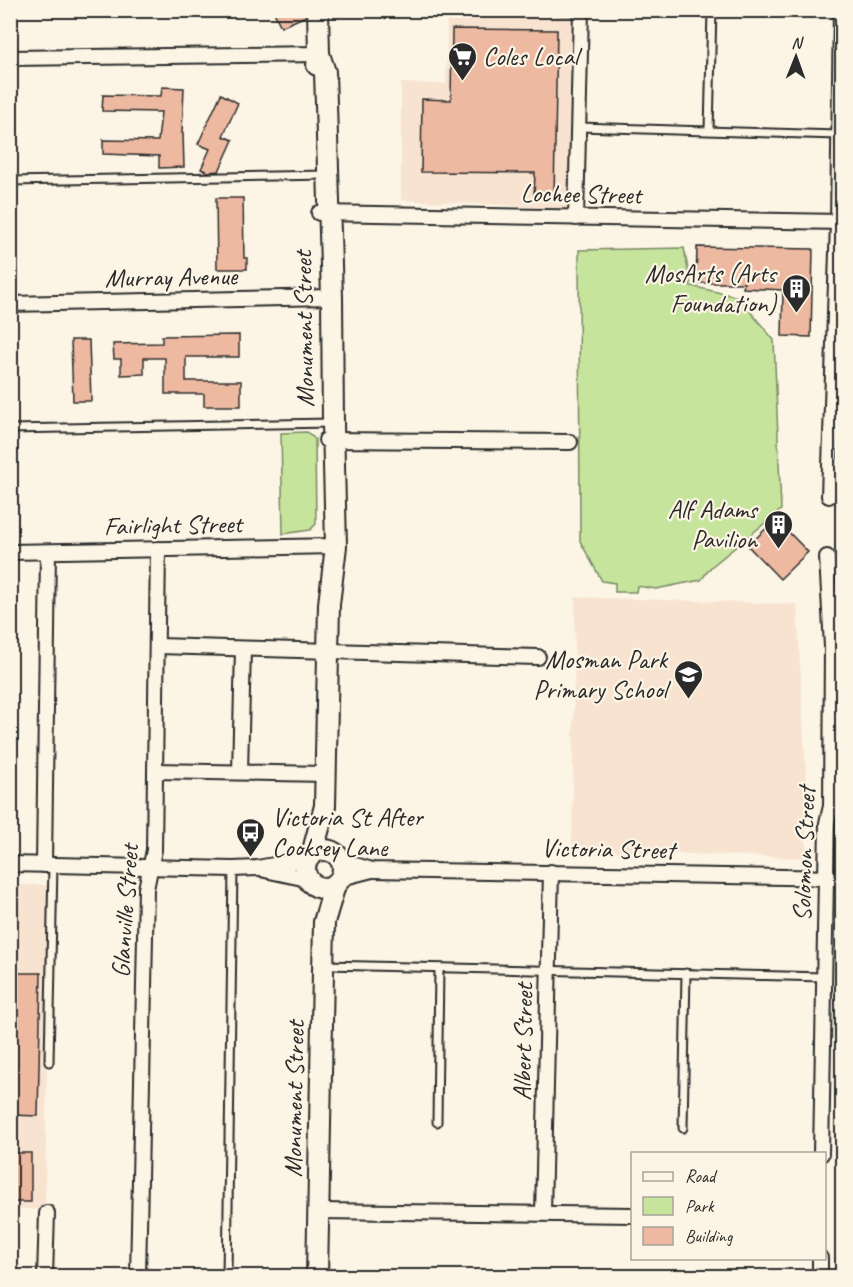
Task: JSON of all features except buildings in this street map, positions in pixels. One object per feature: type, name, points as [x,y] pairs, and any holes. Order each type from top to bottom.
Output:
[{"type":"street","name":"Monument Street","points":[[310,856],[324,806],[329,604],[327,297],[323,175],[325,72],[319,54],[318,10]]},
{"type":"street","points":[[829,496],[840,222],[838,135],[841,10]]},
{"type":"street","points":[[576,218],[581,11]]},
{"type":"street","points":[[10,58],[319,54]]},
{"type":"street","name":"Lochee Street","points":[[324,213],[840,222]]},
{"type":"street","name":"Murray Avenue","points":[[10,304],[327,297]]},
{"type":"street","points":[[328,431],[570,442]]},
{"type":"street","name":"Fairlight Street","points":[[10,552],[329,546]]},
{"type":"street","name":"Glanville Street","points":[[138,1276],[146,889],[154,850],[158,549]]},
{"type":"street","points":[[48,552],[48,865]]},
{"type":"street","name":"Solomon Street","points":[[821,1152],[827,823],[831,806],[832,647],[827,557]]},
{"type":"street","points":[[157,646],[538,657]]},
{"type":"street","points":[[240,772],[243,649]]},
{"type":"street","points":[[155,771],[326,774]]},
{"type":"street","name":"Monument Street","points":[[317,1276],[324,922],[338,870],[324,806]]},
{"type":"street","points":[[10,864],[257,868],[310,856],[324,850],[338,870],[324,889],[310,882],[257,868]]},
{"type":"street","points":[[310,856],[304,868],[310,882]]},
{"type":"street","name":"Victoria Street","points":[[338,870],[843,878]]},
{"type":"street","name":"Albert Street","points":[[543,1213],[551,872]]},
{"type":"street","name":"Monument Street","points":[[310,882],[324,922]]},
{"type":"street","points":[[320,1211],[631,1215]]},
{"type":"street","points":[[45,1276],[47,1213]]},
{"type":"street","points":[[820,1260],[820,1276]]},
{"type":"lane","points":[[556,10],[581,11]]},
{"type":"lane","points":[[709,130],[712,10]]},
{"type":"lane","points":[[579,128],[838,135]]},
{"type":"lane","points":[[10,181],[323,175]]},
{"type":"lane","points":[[10,429],[328,431]]},
{"type":"lane","points":[[48,865],[49,1062]]},
{"type":"lane","points":[[227,1276],[233,869]]},
{"type":"lane","points":[[322,965],[824,977]]},
{"type":"lane","points":[[437,1122],[439,968]]},
{"type":"lane","points":[[683,1128],[686,973]]},
{"type":"shaded area","points":[[447,11],[579,11],[575,209],[401,200],[401,83],[446,84]]},
{"type":"shaded area","name":"Mosman Park Primary School","points":[[575,597],[797,604],[807,793],[806,858],[572,850]]},
{"type":"shaded area","points":[[11,885],[49,885],[45,1209],[11,1209]]},
{"type":"green space","points":[[684,248],[691,286],[738,297],[774,340],[781,510],[711,567],[701,580],[656,589],[637,586],[636,592],[615,592],[615,583],[602,581],[580,541],[579,250]]},
{"type":"green space","points":[[307,432],[315,439],[316,524],[310,530],[283,534],[281,433]]},
{"type":"place","name":"Coles Local","points":[[462,82]]},
{"type":"place","name":"MosArts (Arts Foundation)","points":[[797,314]]},
{"type":"place","name":"Alf Adams Pavilion","points":[[778,550]]},
{"type":"place","name":"Mosman Park Primary School","points":[[688,700]]},
{"type":"place","name":"Victoria St After Cooksey Lane","points":[[251,858]]}]
